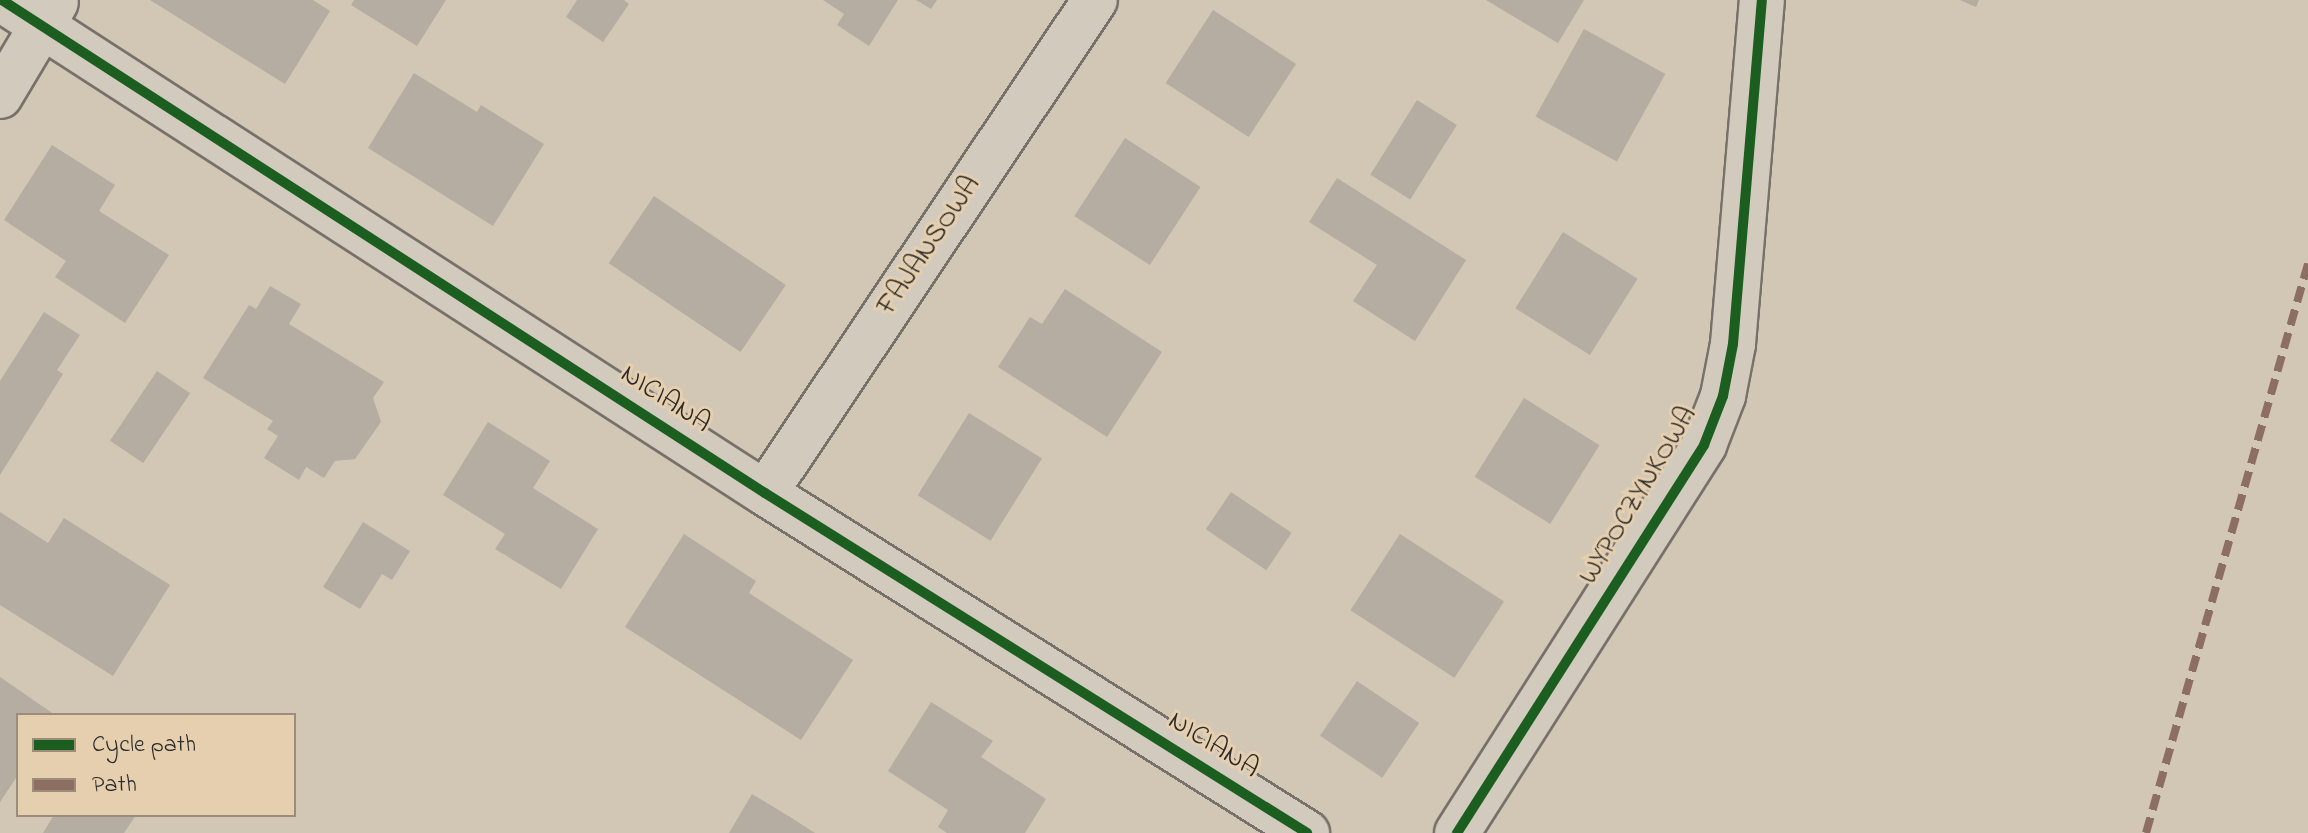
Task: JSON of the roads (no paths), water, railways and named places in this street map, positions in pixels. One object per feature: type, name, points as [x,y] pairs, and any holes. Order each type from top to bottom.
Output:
[{"type":"street","name":"NICIANA","points":[[2,0],[50,13],[765,493],[1307,833]]},
{"type":"street","name":"FAJANSOWA","points":[[765,493],[1095,0]]},
{"type":"street","name":"WYPOCZYNKOWA","points":[[1457,833],[1704,445],[1723,396],[1733,344],[1762,0]]},
{"type":"street","points":[[0,96],[50,13]]}]
